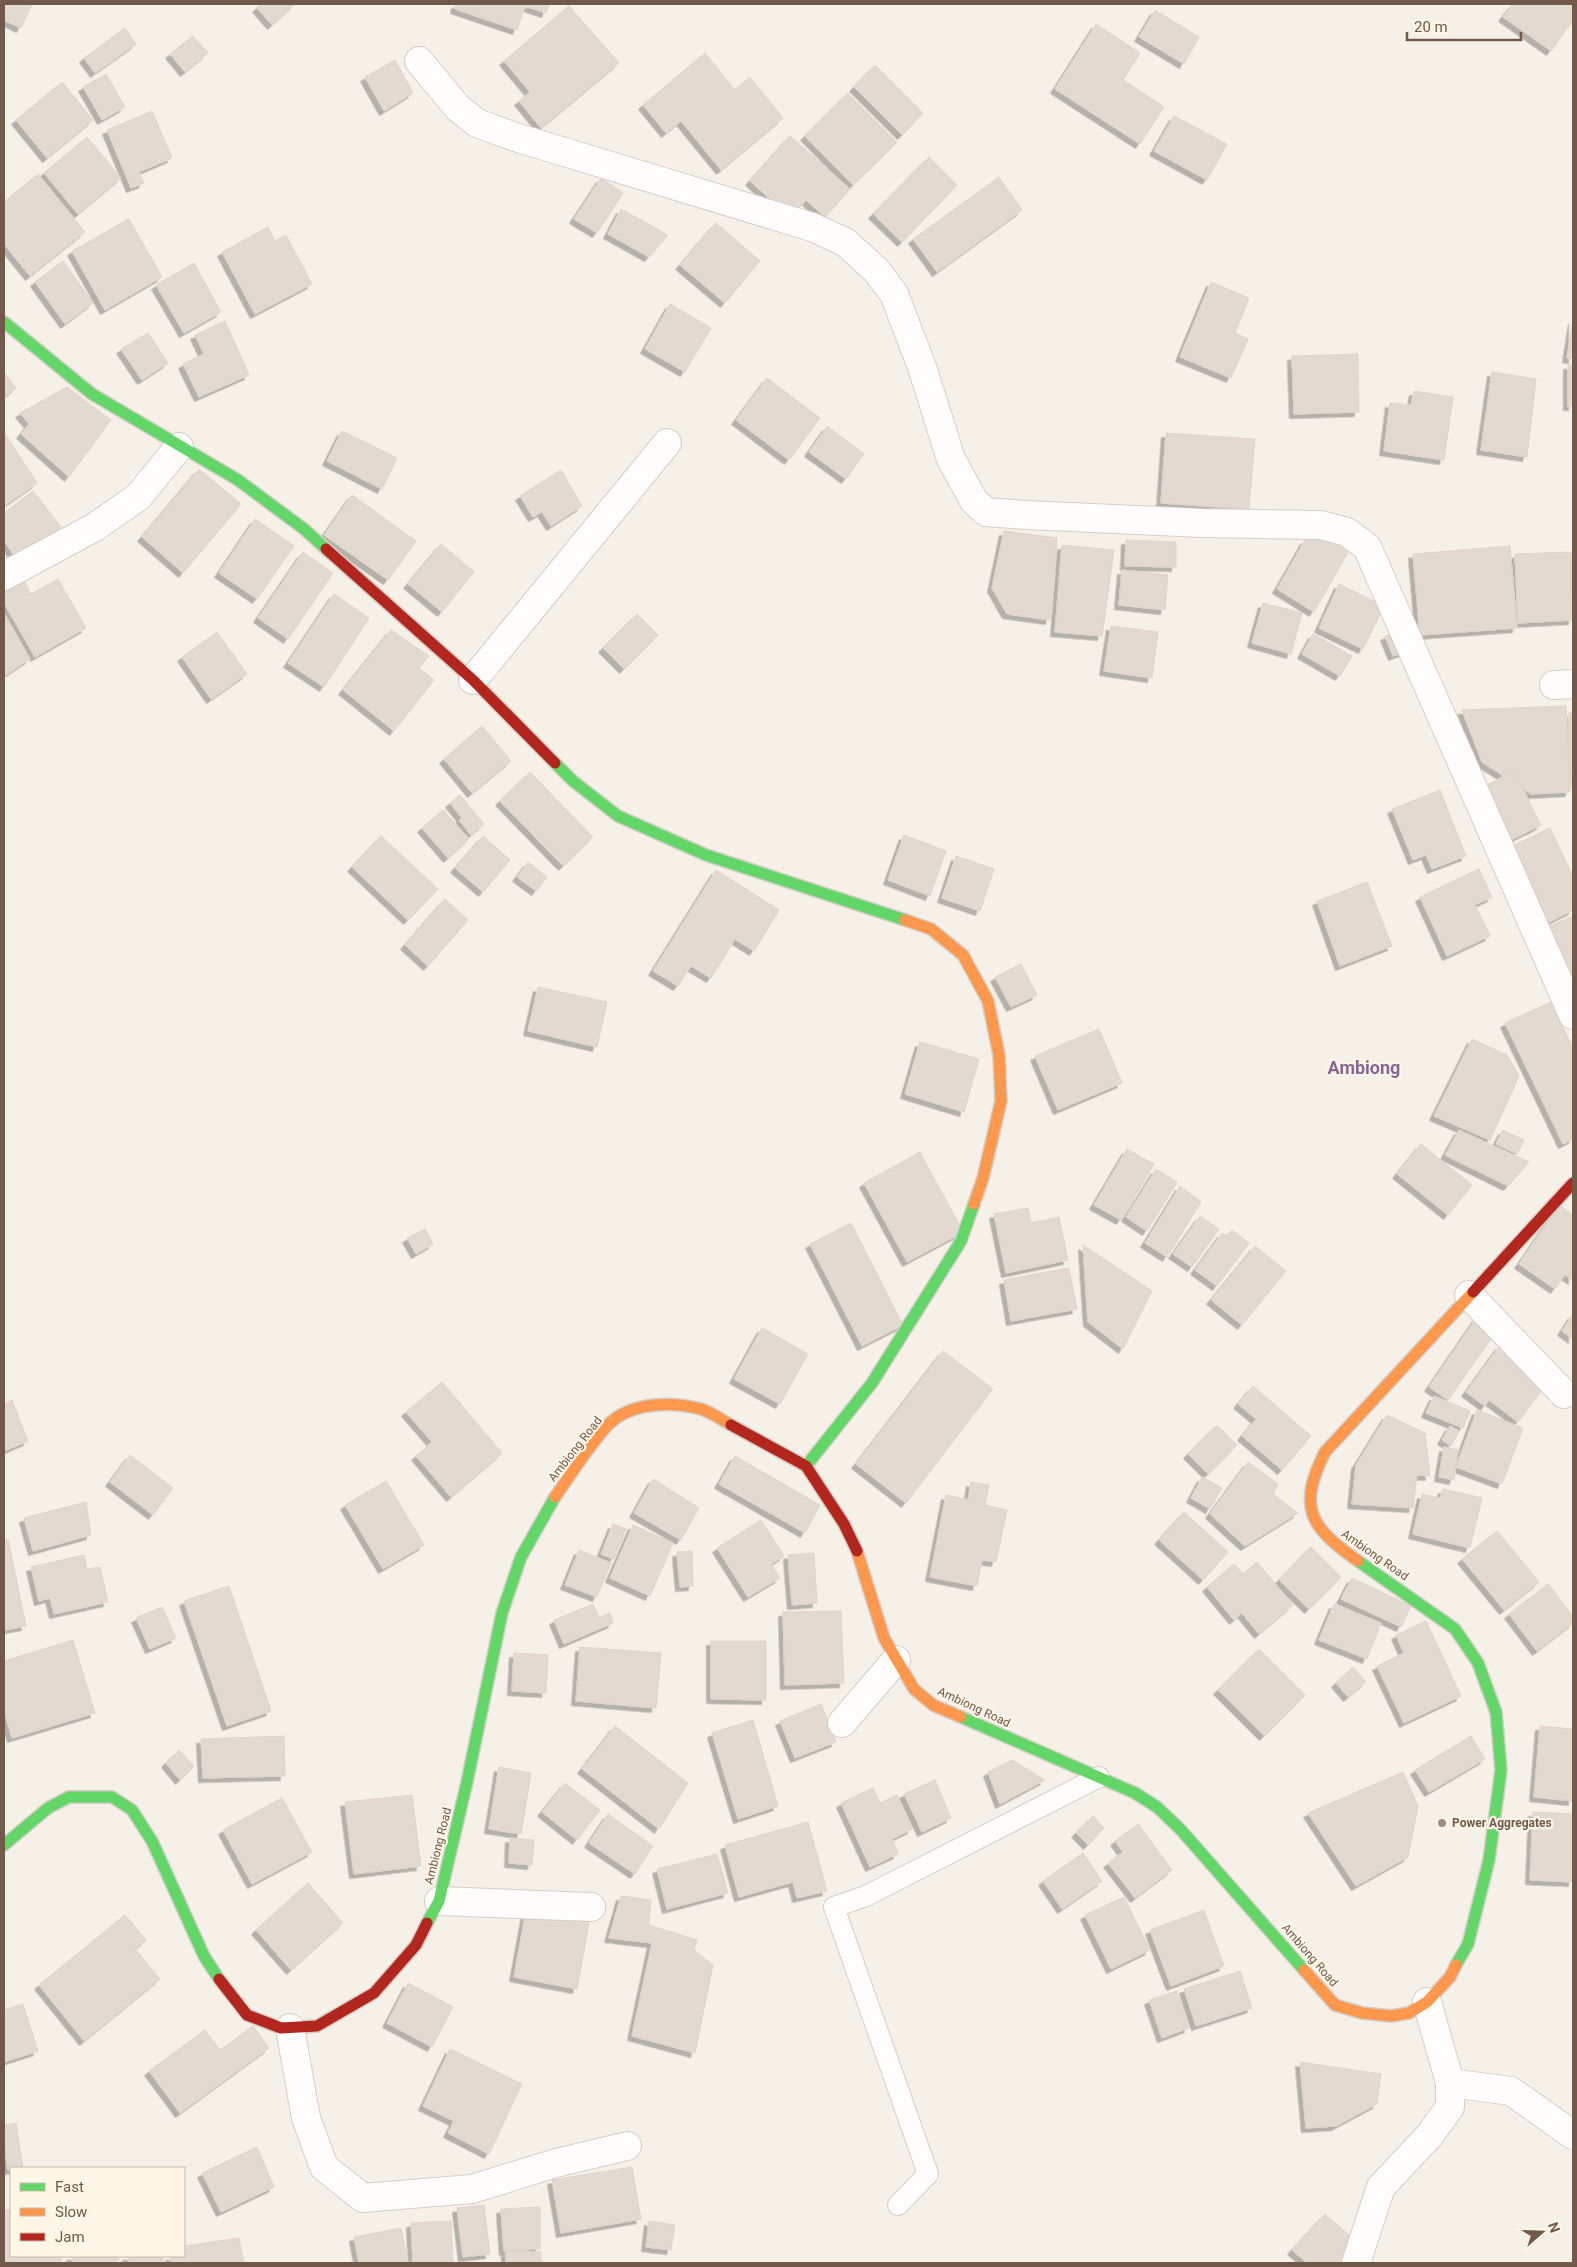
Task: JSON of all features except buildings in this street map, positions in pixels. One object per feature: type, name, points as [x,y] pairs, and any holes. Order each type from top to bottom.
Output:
[{"type":"main road","points":[[4,322],[92,394],[179,447],[238,480],[304,529],[473,680],[573,781],[618,816],[706,855],[931,929],[962,955],[988,1001],[999,1055],[1002,1101],[983,1178],[961,1241],[872,1383],[806,1466]]},
{"type":"main road","name":"Ambiong Road","points":[[4,1845],[48,1808],[69,1798],[112,1797],[132,1810],[152,1841],[204,1956],[223,1986],[247,2015],[281,2028],[317,2026],[374,1993],[416,1944],[438,1901],[457,1830],[500,1622],[522,1557],[549,1505],[608,1425],[630,1410],[641,1407],[676,1405],[702,1409],[806,1466],[844,1524],[862,1560],[884,1638],[914,1689],[933,1705],[1135,1793],[1157,1807],[1181,1830],[1336,2005],[1362,2013],[1391,2016],[1409,2013],[1427,2002],[1450,1977],[1468,1944],[1489,1860],[1501,1770],[1496,1712],[1478,1663],[1456,1629],[1333,1543],[1317,1524],[1308,1499],[1311,1479],[1325,1452],[1573,1183]]},
{"type":"street","points":[[419,61],[458,108],[477,123],[515,137],[812,227],[845,242],[876,270],[894,294],[922,367],[951,459],[974,501],[986,512],[1027,516],[1321,525],[1347,532],[1367,547],[1573,1015]]},
{"type":"street","points":[[473,680],[667,443]]},
{"type":"street","points":[[4,576],[95,527],[138,497],[179,447]]},
{"type":"street","points":[[1469,1295],[1564,1394]]},
{"type":"street","points":[[842,1723],[896,1660]]},
{"type":"street","points":[[438,1901],[591,1907]]},
{"type":"street","points":[[1356,2263],[1381,2187],[1429,2136],[1450,2107],[1450,2083],[1427,2002]]},
{"type":"street","points":[[290,2028],[306,2118],[324,2167],[363,2198],[472,2189],[556,2163],[626,2146]]},
{"type":"street","points":[[1450,2083],[1511,2090],[1573,2135]]},
{"type":"lane","points":[[898,2205],[928,2174],[834,1908],[866,1896],[1099,1777]]},
{"type":"traffic: fast","points":[[4,322],[92,394],[238,480],[304,529],[326,549]]},
{"type":"traffic: fast","points":[[555,763],[573,781],[618,816],[706,855],[905,920]]},
{"type":"traffic: fast","points":[[806,1466],[872,1383],[961,1241],[974,1204]]},
{"type":"traffic: fast","points":[[427,1923],[439,1901],[467,1782],[502,1613],[521,1557],[555,1497]]},
{"type":"traffic: fast","points":[[1358,1561],[1455,1629],[1478,1663],[1496,1712],[1501,1770],[1489,1860],[1468,1944],[1456,1965]]},
{"type":"traffic: fast","points":[[961,1717],[1135,1793],[1157,1807],[1181,1830],[1304,1970]]},
{"type":"traffic: fast","points":[[4,1845],[48,1808],[69,1797],[112,1797],[132,1810],[152,1841],[204,1956],[219,1979]]},
{"type":"traffic: slow","points":[[905,920],[931,929],[963,955],[988,1001],[999,1055],[1001,1101],[983,1178],[974,1204]]},
{"type":"traffic: slow","points":[[1358,1561],[1329,1538],[1313,1515],[1310,1502],[1316,1471],[1325,1452],[1473,1292]]},
{"type":"traffic: slow","points":[[555,1497],[600,1434],[616,1418],[627,1412],[651,1405],[689,1406],[705,1410],[731,1425]]},
{"type":"traffic: slow","points":[[857,1551],[884,1638],[914,1689],[933,1705],[961,1717]]},
{"type":"traffic: slow","points":[[1304,1970],[1335,2005],[1362,2013],[1391,2016],[1409,2013],[1427,2002],[1450,1977],[1456,1965]]},
{"type":"traffic: jam","points":[[326,549],[473,680],[555,763]]},
{"type":"traffic: jam","points":[[1473,1292],[1573,1183]]},
{"type":"traffic: jam","points":[[731,1425],[806,1466],[844,1524],[857,1551]]},
{"type":"traffic: jam","points":[[219,1979],[247,2015],[281,2028],[317,2026],[374,1993],[416,1945],[427,1923]]},
{"type":"place","name":"Power Aggregates","points":[[1442,1823]]},
{"type":"district","name":"Ambiong","points":[[1364,1068]]}]
